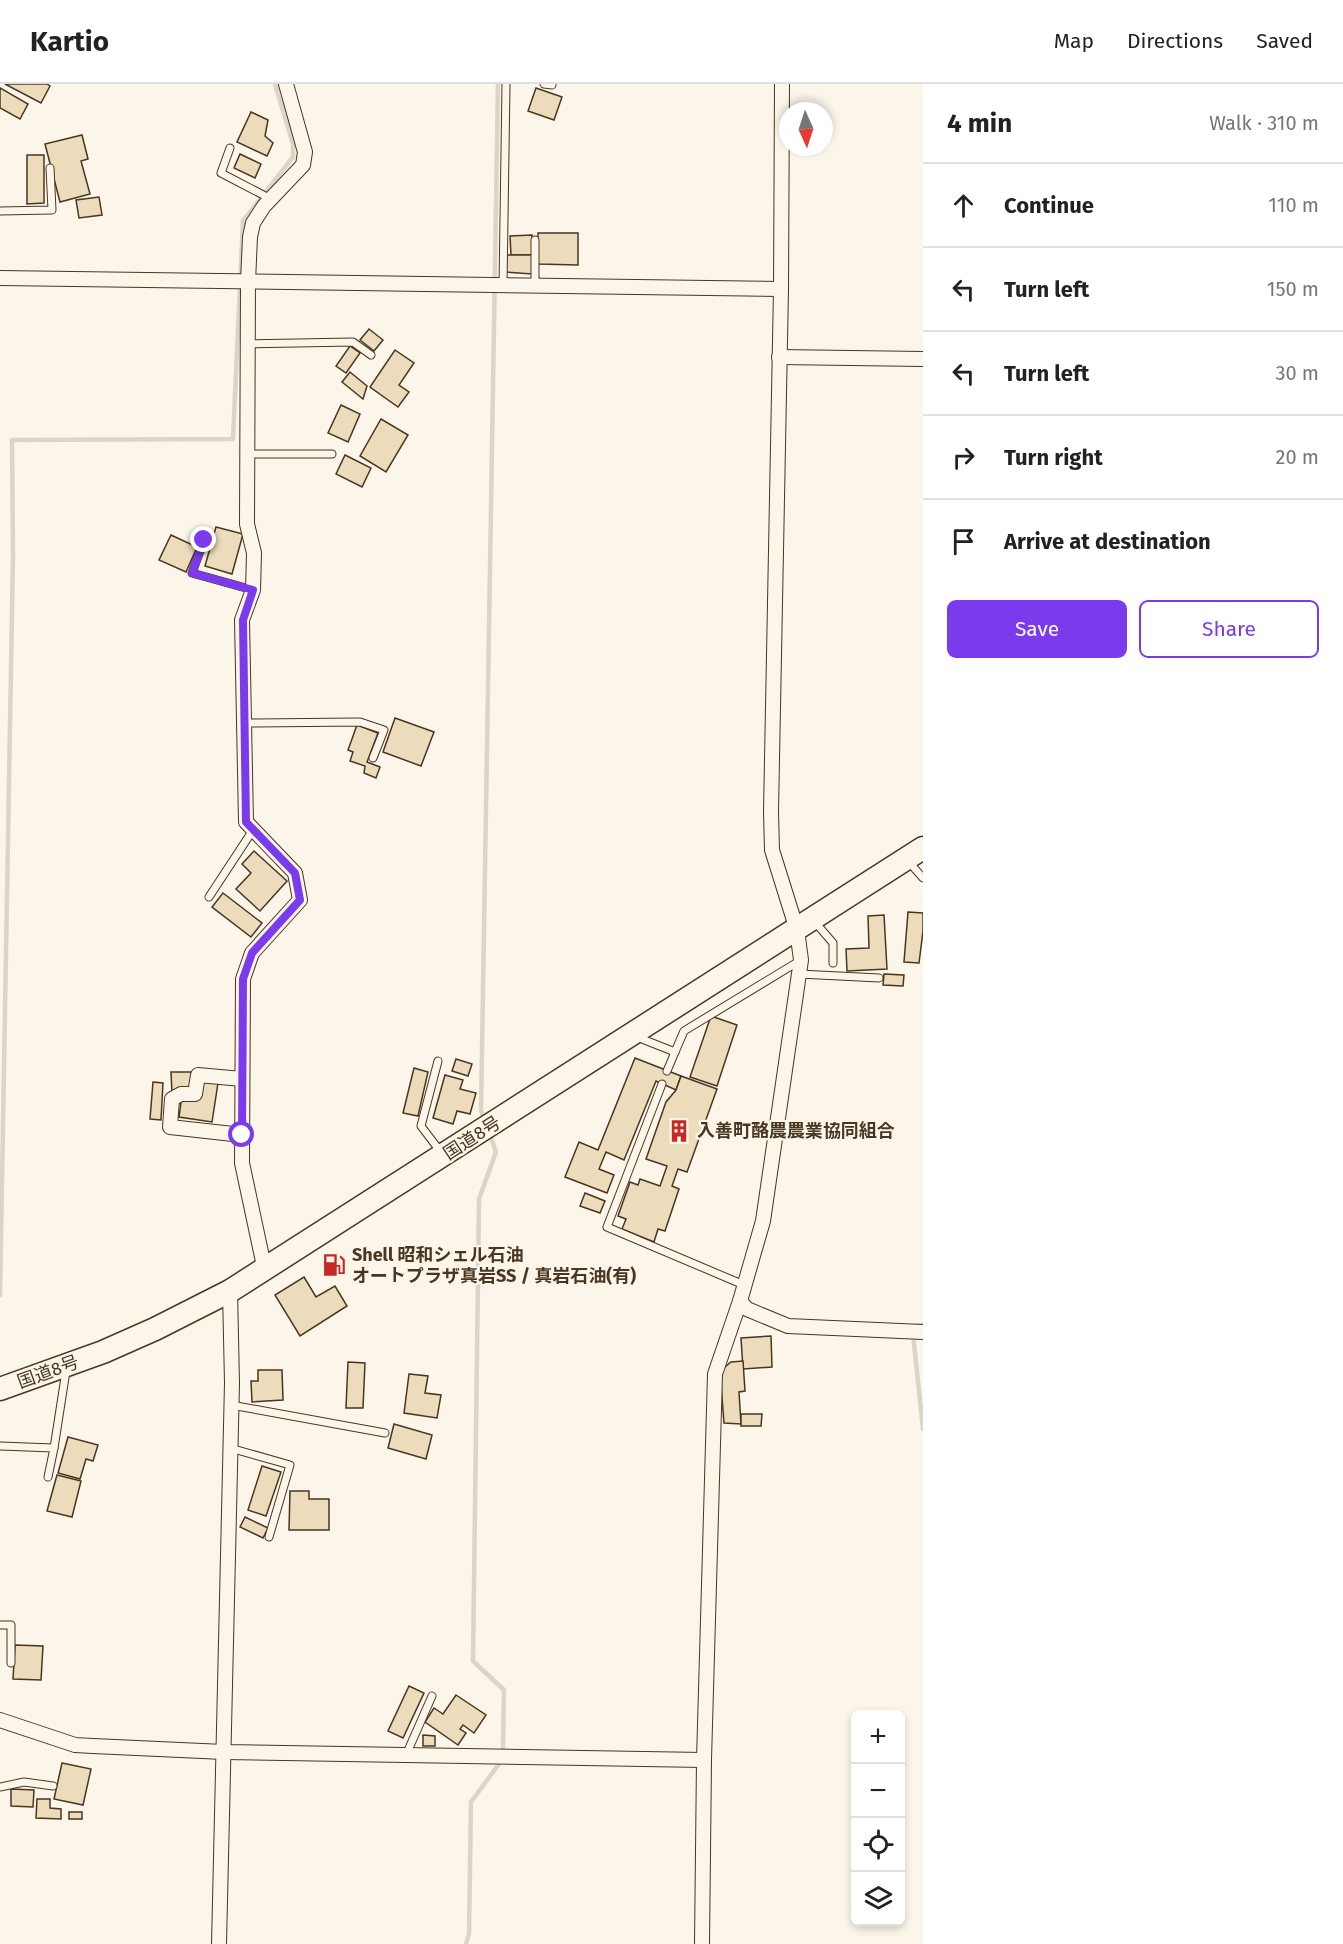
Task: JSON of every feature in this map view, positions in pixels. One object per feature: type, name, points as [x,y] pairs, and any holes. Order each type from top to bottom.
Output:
[{"type":"highway","name":"国道8号","points":[[0,1389],[103,1352],[156,1329],[230,1292],[915,853]]},
{"type":"street","points":[[265,1270],[242,1163],[243,979],[252,953],[300,900],[295,873],[246,822],[243,620],[253,590],[254,554],[247,524],[248,282],[250,237],[253,223],[264,206],[303,165],[305,152],[286,84]]},
{"type":"street","points":[[702,1944],[704,1760],[715,1374],[740,1301],[763,1221],[805,925],[772,850],[782,84]]},
{"type":"street","points":[[0,278],[781,289]]},
{"type":"street","points":[[778,357],[923,359]]},
{"type":"street","points":[[242,1079],[198,1075],[195,1094],[181,1094],[172,1099],[170,1127],[242,1135]]},
{"type":"street","points":[[219,1944],[231,1405],[230,1292]]},
{"type":"street","points":[[740,1301],[747,1309],[788,1326],[923,1332]]},
{"type":"street","points":[[0,1720],[75,1745],[224,1752],[704,1760]]},
{"type":"lane","points":[[503,286],[506,84]]},
{"type":"lane","points":[[544,84],[552,85]]},
{"type":"lane","points":[[230,148],[221,173],[271,199]]},
{"type":"lane","points":[[0,211],[52,210],[50,168]]},
{"type":"lane","points":[[534,240],[535,286]]},
{"type":"lane","points":[[247,344],[353,342],[371,355]]},
{"type":"lane","points":[[247,454],[332,454]]},
{"type":"lane","points":[[204,540],[192,573],[253,590]]},
{"type":"lane","points":[[244,723],[360,722],[384,730],[373,758]]},
{"type":"lane","points":[[208,897],[253,830]]},
{"type":"lane","points":[[915,853],[923,878]]},
{"type":"lane","points":[[805,925],[833,943],[833,963]]},
{"type":"lane","points":[[668,1071],[684,1031],[800,967],[879,978]]},
{"type":"lane","points":[[632,1035],[675,1052]]},
{"type":"lane","points":[[438,1061],[421,1126],[444,1155]]},
{"type":"lane","points":[[662,1084],[607,1227],[744,1286]]},
{"type":"lane","points":[[48,1477],[67,1365]]},
{"type":"lane","points":[[231,1405],[385,1433]]},
{"type":"lane","points":[[0,1446],[54,1448]]},
{"type":"lane","points":[[230,1448],[290,1465],[269,1537]]},
{"type":"lane","points":[[0,1625],[11,1625],[11,1663]]},
{"type":"lane","points":[[406,1755],[432,1696]]},
{"type":"lane","points":[[0,1787],[24,1782],[52,1786]]},
{"type":"building","points":[[5,84],[47,84],[50,86],[41,103]]},
{"type":"building","points":[[0,88],[28,104],[20,119],[0,108]]},
{"type":"building","points":[[536,88],[562,97],[554,120],[528,111]]},
{"type":"building","points":[[251,112],[268,120],[265,136],[273,143],[267,156],[237,142]]},
{"type":"building","points":[[82,135],[88,159],[81,161],[90,194],[60,202],[45,144]]},
{"type":"building","points":[[240,154],[261,164],[255,178],[234,168]]},
{"type":"building","points":[[27,155],[44,155],[44,203],[27,204]]},
{"type":"building","points":[[99,197],[102,215],[79,218],[76,200]]},
{"type":"building","points":[[538,233],[578,233],[578,265],[538,264]]},
{"type":"building","points":[[532,235],[532,255],[511,255],[510,236]]},
{"type":"building","points":[[507,255],[532,255],[532,274],[506,272]]},
{"type":"building","points":[[369,329],[383,340],[374,351],[360,340]]},
{"type":"building","points":[[350,346],[360,353],[346,373],[336,366]]},
{"type":"building","points":[[395,350],[414,363],[399,385],[409,392],[398,407],[370,387]]},
{"type":"building","points":[[350,372],[367,386],[363,399],[342,382]]},
{"type":"building","points":[[341,405],[360,414],[348,442],[328,433]]},
{"type":"building","points":[[381,419],[408,435],[386,472],[360,456]]},
{"type":"building","points":[[345,455],[371,468],[362,487],[336,474]]},
{"type":"building","points":[[216,527],[243,534],[232,574],[205,566]]},
{"type":"building","points":[[171,535],[197,547],[186,572],[159,560]]},
{"type":"building","points":[[395,718],[434,732],[421,766],[383,752]]},
{"type":"building","points":[[357,725],[378,733],[367,762],[380,767],[376,778],[364,773],[365,766],[350,761],[353,752],[348,750]]},
{"type":"building","points":[[254,851],[287,881],[260,911],[236,889],[251,873],[242,864]]},
{"type":"building","points":[[223,893],[262,923],[251,937],[212,907]]},
{"type":"building","points":[[908,912],[923,913],[919,963],[904,962]]},
{"type":"building","points":[[884,915],[887,969],[847,971],[846,949],[869,948],[868,916]]},
{"type":"building","points":[[884,974],[904,975],[903,986],[883,985]]},
{"type":"building","points":[[711,1016],[737,1025],[717,1086],[690,1077]]},
{"type":"building","points":[[635,1058],[681,1076],[676,1090],[656,1081],[624,1160],[606,1152],[599,1169],[614,1175],[607,1193],[565,1177],[579,1142],[598,1150]]},
{"type":"building","points":[[456,1059],[472,1064],[468,1076],[452,1071]]},
{"type":"building","points":[[414,1068],[428,1072],[418,1116],[403,1113]]},
{"type":"building","points":[[171,1072],[191,1072],[191,1094],[172,1094]]},
{"type":"building","points":[[445,1075],[463,1080],[460,1089],[476,1093],[470,1114],[457,1111],[453,1124],[433,1118]]},
{"type":"building","name":"入善町酪農農業協同組合","points":[[681,1076],[717,1089],[687,1172],[678,1169],[672,1186],[679,1189],[665,1231],[658,1229],[654,1242],[622,1229],[626,1219],[618,1216],[630,1182],[638,1185],[640,1179],[660,1186],[667,1166],[646,1159],[666,1102],[676,1090]]},
{"type":"building","points":[[203,1081],[218,1083],[212,1122],[179,1117],[182,1095]]},
{"type":"building","points":[[153,1082],[163,1083],[161,1120],[150,1119]]},
{"type":"building","points":[[585,1193],[605,1201],[600,1213],[580,1206]]},
{"type":"building","points":[[304,1277],[316,1297],[335,1286],[347,1306],[300,1336],[275,1295]]},
{"type":"building","points":[[771,1336],[772,1367],[743,1369],[741,1338]]},
{"type":"building","points":[[743,1361],[745,1391],[739,1392],[741,1424],[724,1423],[720,1371],[731,1362]]},
{"type":"building","points":[[348,1362],[365,1363],[363,1408],[346,1408]]},
{"type":"building","points":[[258,1370],[282,1370],[283,1400],[252,1402],[251,1381],[258,1381]]},
{"type":"building","points":[[409,1374],[428,1376],[425,1393],[441,1395],[437,1418],[404,1413]]},
{"type":"building","points":[[741,1414],[762,1414],[761,1426],[741,1426]]},
{"type":"building","points":[[394,1424],[432,1435],[426,1459],[388,1448]]},
{"type":"building","points":[[68,1437],[98,1445],[93,1461],[86,1459],[80,1479],[58,1473]]},
{"type":"building","points":[[262,1466],[281,1472],[266,1516],[248,1510]]},
{"type":"building","points":[[57,1475],[81,1481],[72,1517],[47,1511]]},
{"type":"building","points":[[290,1491],[309,1491],[309,1499],[329,1499],[329,1530],[289,1530]]},
{"type":"building","points":[[245,1517],[268,1528],[263,1538],[240,1527]]},
{"type":"building","points":[[15,1645],[43,1646],[41,1680],[13,1679]]},
{"type":"building","points":[[409,1686],[424,1693],[403,1738],[388,1731]]},
{"type":"building","points":[[456,1695],[486,1715],[474,1733],[463,1725],[460,1729],[466,1733],[458,1745],[425,1722],[434,1708],[443,1714]]},
{"type":"building","points":[[423,1735],[435,1736],[435,1746],[423,1746]]},
{"type":"building","points":[[62,1763],[91,1769],[83,1805],[54,1799]]},
{"type":"building","points":[[11,1789],[34,1790],[33,1807],[11,1806]]},
{"type":"building","points":[[37,1799],[50,1799],[50,1808],[61,1809],[61,1819],[36,1818]]},
{"type":"building","points":[[69,1812],[82,1812],[82,1819],[69,1819]]},
{"type":"waterway","points":[[0,1295],[13,554],[12,440],[233,439],[243,221],[293,157],[293,144],[275,84]]},
{"type":"waterway","points":[[485,1121],[481,1111],[498,84]]},
{"type":"waterway","points":[[466,1944],[469,1934],[471,1802],[499,1764],[503,1747],[504,1690],[473,1661],[479,1199],[496,1152],[489,1132]]},
{"type":"waterway","points":[[912,1326],[923,1325]]},
{"type":"waterway","points":[[913,1334],[923,1429]]},
{"type":"place","name":"入善町酪農農業協同組合","points":[[679,1131]]},
{"type":"place","name":"Shell 昭和シェル石油 オートプラザ真岩SS / 真岩石油(有)","points":[[334,1265]]},
{"type":"route","points":[[204,540],[192,573],[253,590],[243,620],[246,822],[295,873],[300,900],[252,953],[243,979],[242,1135]]}]
